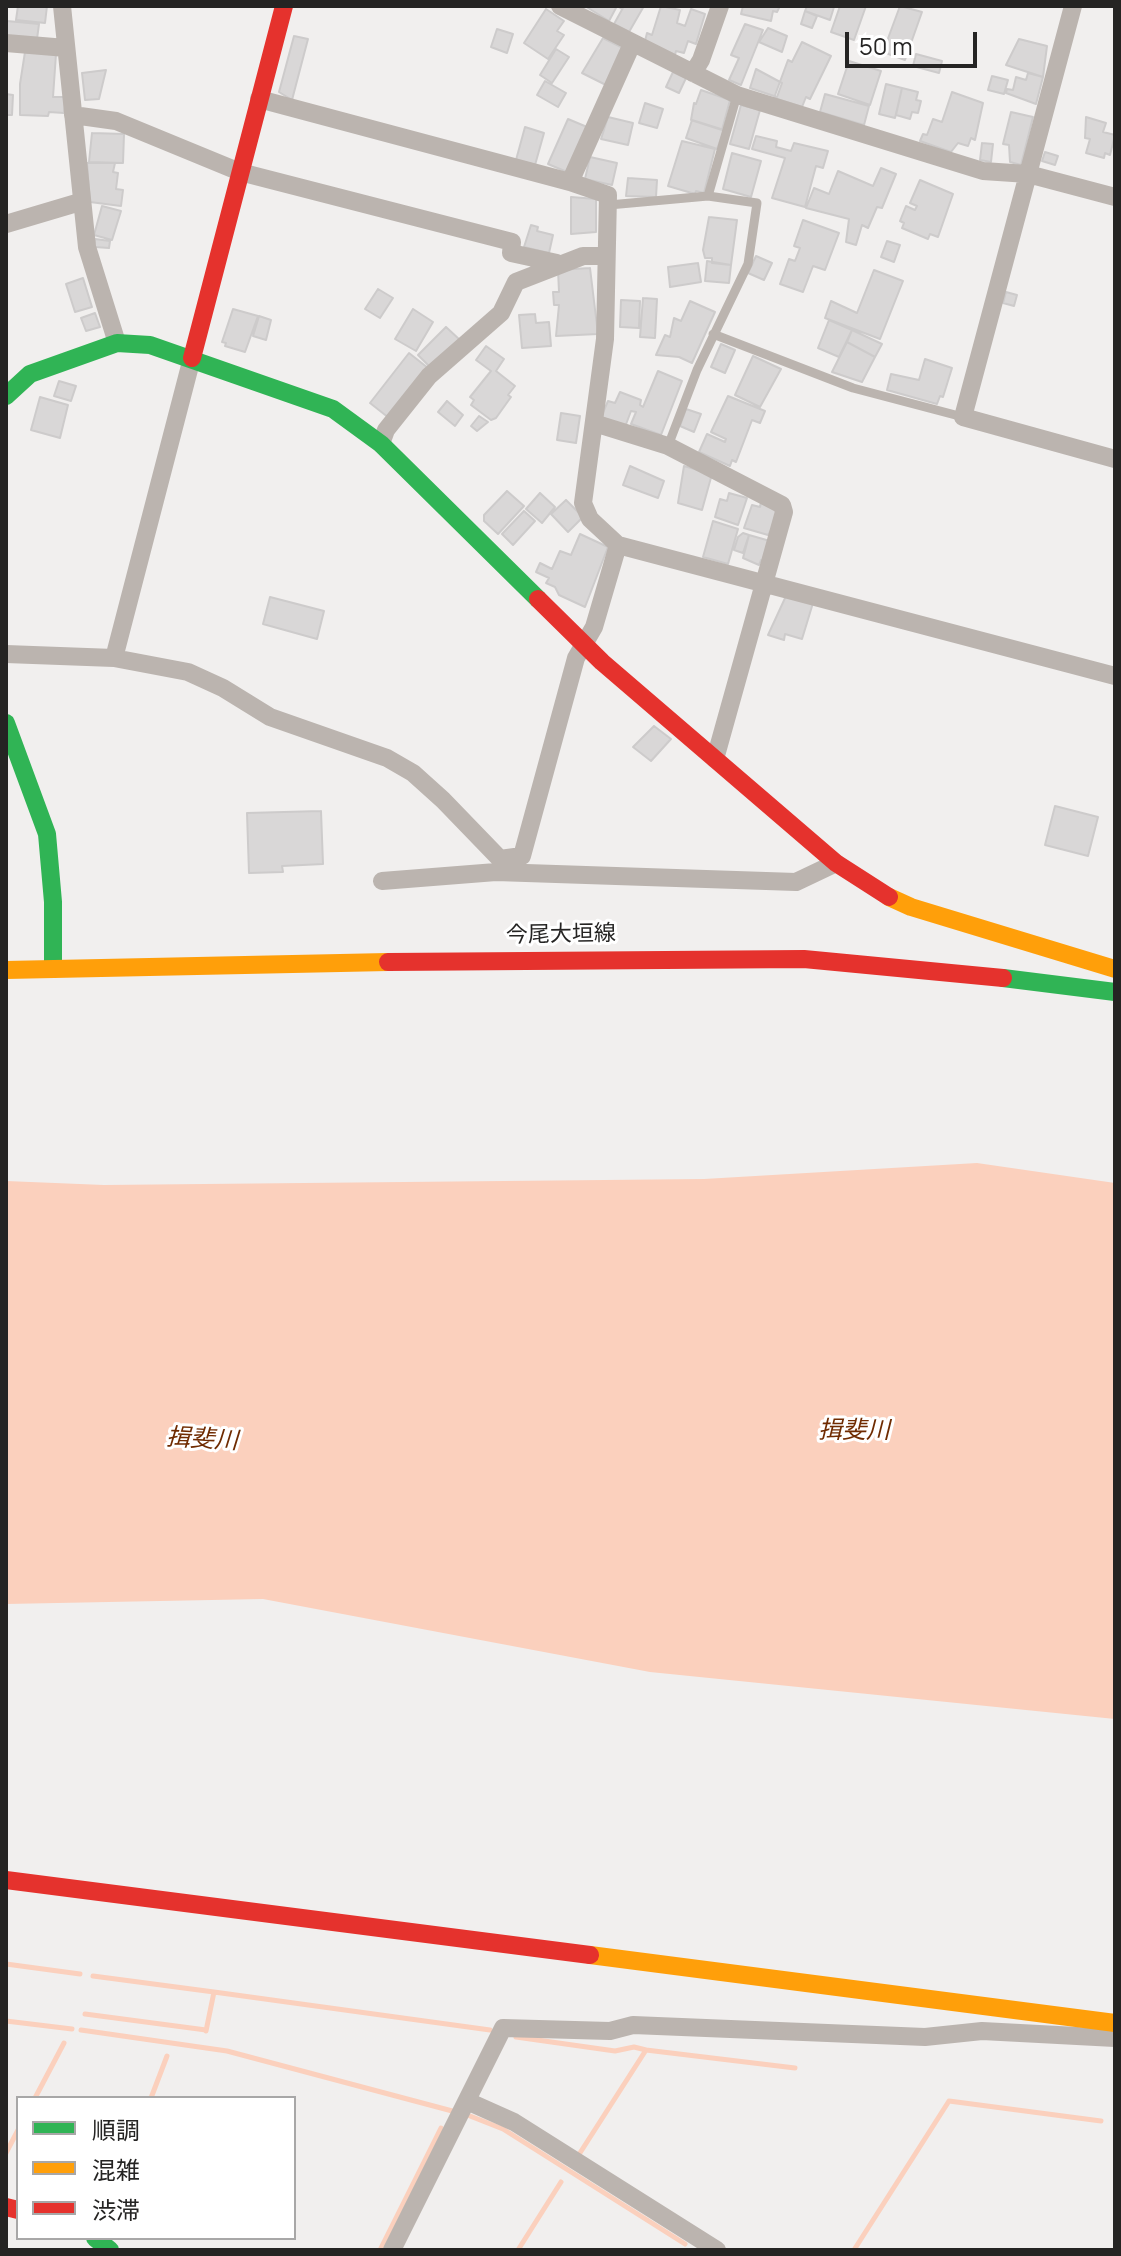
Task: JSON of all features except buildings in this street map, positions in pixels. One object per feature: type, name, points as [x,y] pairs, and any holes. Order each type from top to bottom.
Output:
[{"type":"street","points":[[62,6],[87,247],[117,343]]},
{"type":"street","points":[[114,658],[284,6]]},
{"type":"street","points":[[560,6],[737,95],[983,171],[1028,174],[1115,197]]},
{"type":"street","points":[[693,73],[701,60],[720,6]]},
{"type":"street","points":[[1073,6],[963,417],[1115,459]]},
{"type":"street","points":[[6,43],[66,48]]},
{"type":"street","points":[[570,182],[632,44]]},
{"type":"street","points":[[259,99],[570,182],[608,195],[605,339],[583,503],[590,519],[618,545],[1115,676]]},
{"type":"street","points":[[73,115],[116,121],[240,172],[512,242],[511,253],[557,263]]},
{"type":"street","points":[[6,224],[80,202]]},
{"type":"street","points":[[381,444],[386,430],[429,376],[501,313],[516,282],[557,263],[583,256],[606,256]]},
{"type":"street","points":[[6,396],[30,374],[117,343],[150,345],[333,409],[381,444],[585,646],[836,863],[911,907],[1115,969]]},
{"type":"street","points":[[594,423],[668,446],[782,505],[784,512],[715,759]]},
{"type":"street","points":[[6,654],[114,658],[188,672],[223,688],[270,717],[387,758],[413,773],[500,859],[522,856],[576,658],[585,646],[618,545]]},
{"type":"street","points":[[6,723],[47,834],[53,902],[53,969]]},
{"type":"street","points":[[382,881],[496,872],[796,882],[836,863]]},
{"type":"street","name":"今尾大垣線","points":[[6,970],[605,958],[804,959],[936,969],[1115,992]]},
{"type":"street","points":[[6,1880],[1115,2023]]},
{"type":"street","points":[[392,2250],[503,2028],[610,2031],[633,2025],[925,2037],[982,2031],[1115,2038]]},
{"type":"street","points":[[467,2101],[514,2122],[717,2250]]},
{"type":"lane","points":[[708,196],[737,95]]},
{"type":"lane","points":[[609,205],[708,196],[757,203],[748,264],[713,334],[668,446]]},
{"type":"lane","points":[[713,334],[853,388],[963,417]]},
{"type":"water","name":"揖斐川","points":[[977,1163],[1115,1183],[1115,1719],[650,1672],[263,1599],[6,1604],[6,1181],[104,1185],[704,1179]]},
{"type":"waterway","points":[[6,1964],[80,1974]]},
{"type":"waterway","points":[[93,1976],[214,1992]]},
{"type":"waterway","points":[[206,2031],[214,1992],[490,2030]]},
{"type":"waterway","points":[[85,2014],[206,2030]]},
{"type":"waterway","points":[[6,2021],[72,2029]]},
{"type":"waterway","points":[[81,2030],[227,2051],[456,2112]]},
{"type":"waterway","points":[[516,2037],[615,2051],[634,2047],[646,2050],[578,2156]]},
{"type":"waterway","points":[[36,2096],[64,2043]]},
{"type":"waterway","points":[[646,2050],[795,2068]]},
{"type":"waterway","points":[[152,2096],[167,2056]]},
{"type":"waterway","points":[[854,2250],[949,2101],[1101,2121]]},
{"type":"waterway","points":[[470,2116],[503,2129],[685,2244]]},
{"type":"waterway","points":[[380,2250],[441,2128]]},
{"type":"waterway","points":[[6,2153],[16,2134]]},
{"type":"waterway","points":[[518,2250],[561,2182]]},
{"type":"traffic: fast","points":[[6,396],[30,374],[117,343],[150,345],[333,409],[381,444],[538,599]]},
{"type":"traffic: fast","points":[[6,723],[47,834],[53,902],[53,969]]},
{"type":"traffic: fast","points":[[1003,978],[1115,992]]},
{"type":"traffic: fast","points":[[98,2240],[110,2250]]},
{"type":"traffic: slow","points":[[889,897],[911,907],[1115,969]]},
{"type":"traffic: slow","points":[[6,970],[388,962]]},
{"type":"traffic: slow","points":[[590,1955],[1115,2023]]},
{"type":"traffic: jam","points":[[192,358],[284,6]]},
{"type":"traffic: jam","points":[[538,599],[602,662],[836,863],[889,897]]},
{"type":"traffic: jam","points":[[388,962],[804,959],[1003,978]]},
{"type":"traffic: jam","points":[[6,1880],[590,1955]]},
{"type":"traffic: jam","points":[[6,2207],[16,2210]]}]
